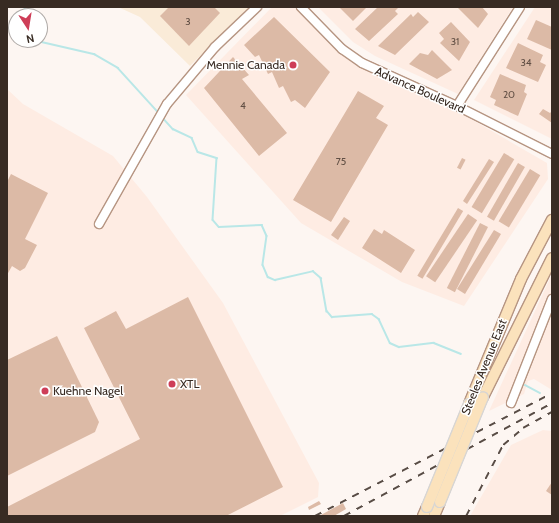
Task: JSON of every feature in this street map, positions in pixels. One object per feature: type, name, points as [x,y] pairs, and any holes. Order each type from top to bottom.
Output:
[{"type":"main road","name":"Steeles Avenue East","points":[[425,511],[521,279],[552,220]]},
{"type":"main road","name":"Steeles Avenue East","points":[[434,516],[483,397],[552,258]]},
{"type":"street","points":[[99,224],[153,125],[167,104],[215,47],[257,7]]},
{"type":"street","name":"Advance Boulevard","points":[[301,7],[342,49],[362,63],[457,106],[552,154]]},
{"type":"street","points":[[457,106],[520,7]]},
{"type":"street","points":[[510,403],[552,300]]},
{"type":"shaded area","points":[[118,7],[249,7],[190,66],[140,17]]},
{"type":"shaded area","points":[[272,7],[294,7],[325,39],[360,66],[457,111],[547,163],[548,179],[464,306],[402,282],[301,223],[186,95]]},
{"type":"shaded area","points":[[318,7],[513,7],[458,94],[375,56],[353,42]]},
{"type":"shaded area","points":[[535,7],[552,7],[552,139],[474,100]]},
{"type":"shaded area","points":[[7,89],[23,104],[113,156],[147,197],[223,303],[319,483],[318,497],[280,516],[7,516]]},
{"type":"shaded area","points":[[552,274],[552,390],[534,379],[528,381],[524,394],[489,411]]},
{"type":"shaded area","points":[[543,430],[552,431],[552,516],[470,516],[511,445]]},
{"type":"building","points":[[169,7],[214,7],[220,13],[189,46],[160,16]]},
{"type":"building","points":[[339,7],[367,7],[353,21]]},
{"type":"building","points":[[378,7],[399,7],[395,11],[398,14],[369,41],[355,29]]},
{"type":"building","points":[[457,7],[482,7],[488,14],[478,28]]},
{"type":"building","points":[[418,12],[429,22],[395,55],[378,46],[411,14],[413,17]]},
{"type":"building","name":"Mennie Canada","points":[[274,17],[330,72],[305,108],[295,100],[291,102],[283,86],[279,88],[272,72],[268,74],[259,55],[255,57],[244,45]]},
{"type":"building","points":[[536,20],[552,27],[552,50],[527,39]]},
{"type":"building","points":[[451,22],[470,42],[459,61],[440,43],[444,39],[439,33]]},
{"type":"building","points":[[518,43],[543,55],[540,62],[546,65],[538,82],[506,68]]},
{"type":"building","points":[[432,50],[452,70],[437,79],[409,64],[420,53],[428,55]]},
{"type":"building","points":[[233,57],[249,75],[242,79],[287,133],[259,156],[204,88]]},
{"type":"building","points":[[500,74],[526,85],[524,92],[527,94],[518,116],[494,105],[496,100],[490,97]]},
{"type":"building","points":[[358,91],[384,106],[376,118],[388,125],[331,222],[293,200]]},
{"type":"building","points":[[543,109],[550,113],[552,111],[552,123],[539,114]]},
{"type":"building","points":[[504,153],[514,159],[482,213],[472,207]]},
{"type":"building","points":[[462,158],[466,160],[461,170],[457,168]]},
{"type":"building","points":[[489,159],[494,162],[467,204],[463,201]]},
{"type":"building","points":[[518,163],[525,167],[494,221],[487,217]]},
{"type":"building","points":[[530,169],[540,175],[509,227],[499,221]]},
{"type":"building","points":[[11,174],[48,193],[25,239],[37,245],[25,268],[20,271],[12,266],[7,275],[7,182]]},
{"type":"building","points":[[458,208],[463,211],[422,279],[417,276]]},
{"type":"building","points":[[468,214],[477,220],[435,282],[426,276]]},
{"type":"building","points":[[344,217],[350,221],[338,240],[331,235]]},
{"type":"building","points":[[480,223],[488,227],[455,292],[447,288]]},
{"type":"building","points":[[374,229],[382,234],[384,230],[415,250],[401,273],[362,248]]},
{"type":"building","points":[[494,230],[501,234],[465,294],[457,289]]},
{"type":"building","name":"XTL","points":[[188,297],[283,487],[226,516],[7,516],[7,507],[140,439],[84,328],[116,311],[126,329]]},
{"type":"building","name":"Kuehne Nagel","points":[[57,336],[99,422],[95,432],[7,476],[7,360]]},
{"type":"building","points":[[552,482],[552,495],[546,491]]},
{"type":"building","points":[[319,501],[321,504],[309,510],[308,507]]},
{"type":"building","points":[[343,503],[346,509],[334,516],[319,516]]},
{"type":"waterway","points":[[48,43],[94,54],[118,68],[159,113]]},
{"type":"waterway","points":[[163,118],[173,129],[192,138],[198,152],[217,158],[213,220],[219,227],[262,225],[267,236],[263,265],[268,277],[275,280],[313,271],[321,278],[327,311],[332,317],[372,314],[379,319],[390,343],[399,347],[434,343],[461,354]]},
{"type":"waterway","points":[[525,385],[540,393]]},
{"type":"railway","points":[[315,516],[552,393]]},
{"type":"railway","points":[[344,516],[552,403]]},
{"type":"railway","points":[[466,516],[503,445],[523,428],[552,412]]},
{"type":"place","name":"Mennie Canada","points":[[293,65]]},
{"type":"place","name":"XTL","points":[[172,384]]},
{"type":"place","name":"Kuehne Nagel","points":[[45,391]]}]
